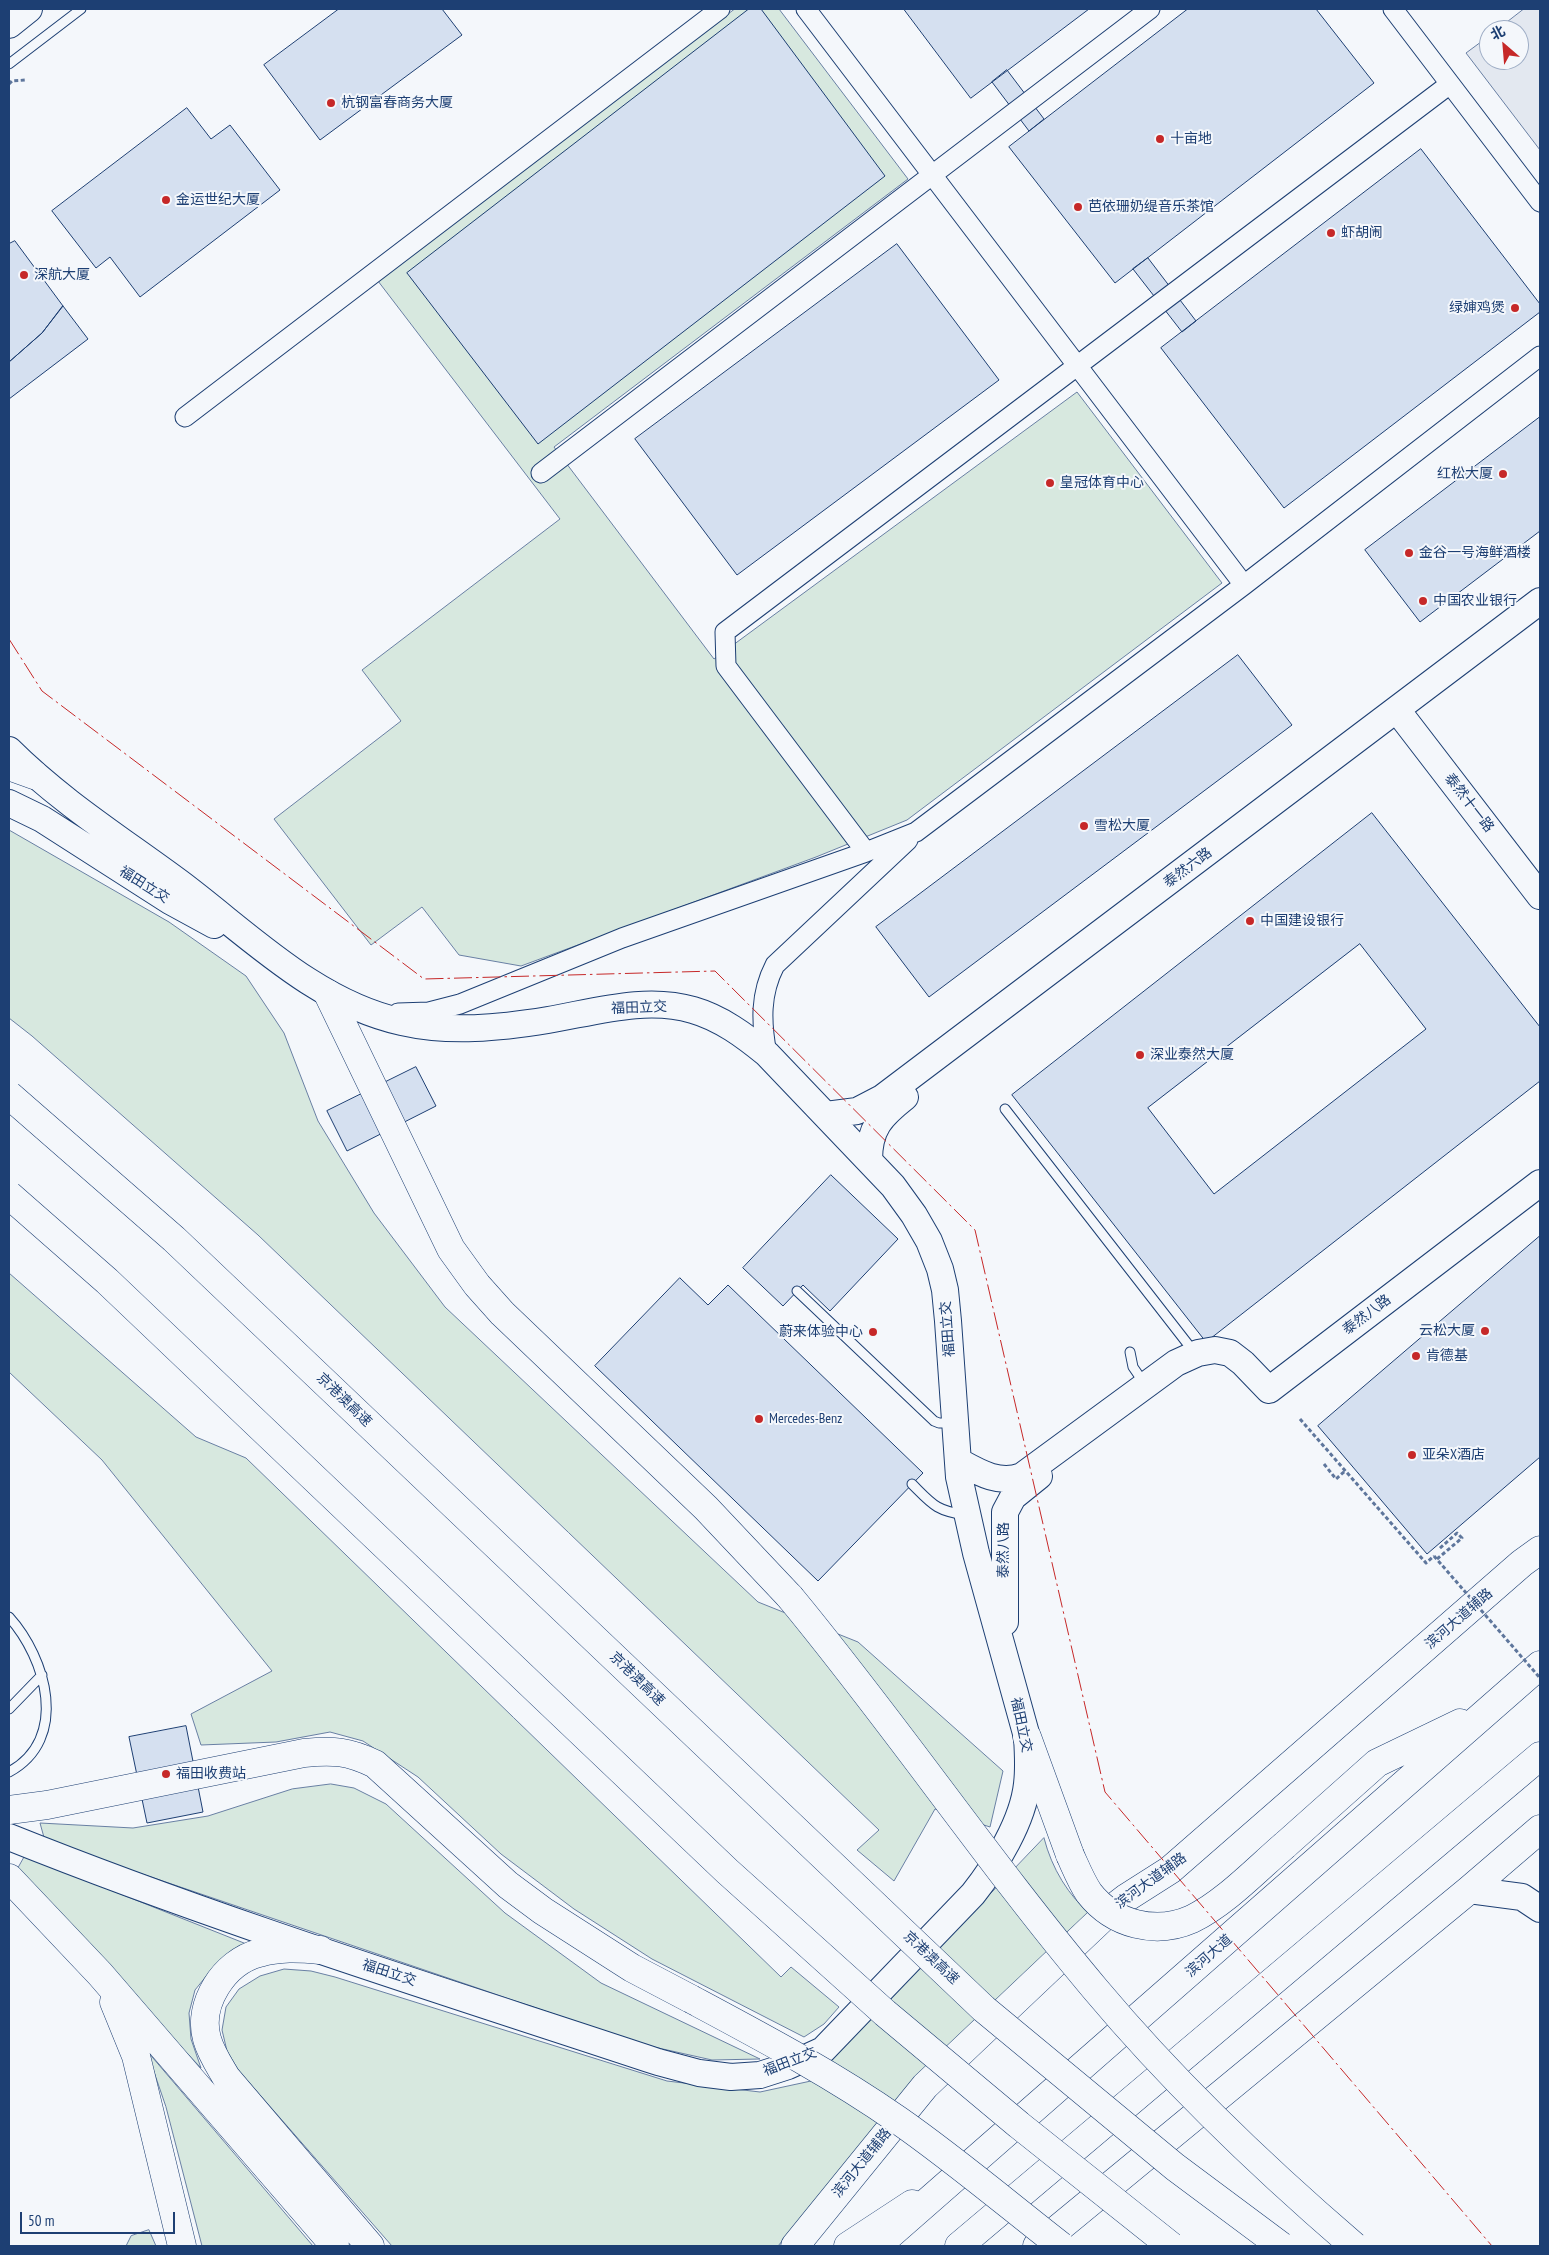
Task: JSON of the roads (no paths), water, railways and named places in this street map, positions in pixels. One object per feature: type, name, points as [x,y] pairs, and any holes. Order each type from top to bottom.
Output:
[{"type":"main road","points":[[9,766],[34,775]]},
{"type":"main road","points":[[328,994],[452,1249],[476,1285],[502,1314],[745,1546],[831,1646],[1039,1920],[1096,1990],[1212,2116],[1284,2186],[1354,2246]]},
{"type":"main road","name":"京港澳高速","points":[[9,1095],[181,1246],[984,2008],[1175,2167],[1281,2246]]},
{"type":"main road","points":[[9,1195],[107,1281],[734,1877],[885,2013],[1027,2131],[1171,2246]]},
{"type":"main road","name":"滨河大道辅路","points":[[795,2246],[925,2086],[1113,1908],[1170,1870],[1522,1563],[1540,1550]]},
{"type":"main road","name":"滨河大道","points":[[877,2246],[980,2158],[1540,1665]]},
{"type":"main road","points":[[1026,1737],[1070,1855],[1080,1879],[1090,1894],[1102,1906],[1133,1924],[1152,1927],[1171,1926],[1192,1918],[1210,1908],[1285,1845],[1377,1763],[1488,1710]]},
{"type":"main road","points":[[9,1810],[47,1805],[304,1753],[332,1750],[354,1754],[374,1764],[508,1885],[543,1911],[632,1968],[795,2054],[862,2096],[900,2121],[1061,2246]]},
{"type":"main road","points":[[959,2246],[1540,1756]]},
{"type":"main road","points":[[1037,2246],[1470,1890],[1540,1829]]},
{"type":"main road","points":[[9,1878],[100,1974],[335,2246]]},
{"type":"main road","points":[[320,1950],[281,1948],[257,1953],[237,1965],[221,1979],[210,1999],[205,2017],[207,2039],[226,2077],[370,2246]]},
{"type":"main road","points":[[100,1974],[118,2010],[136,2056],[182,2246]]},
{"type":"main road","points":[[848,2246],[980,2158]]},
{"type":"main road","points":[[976,2246],[1020,2194]]},
{"type":"street","points":[[9,25],[29,9]]},
{"type":"street","points":[[185,417],[720,9]]},
{"type":"street","points":[[806,9],[1244,585]]},
{"type":"street","points":[[541,473],[1150,9]]},
{"type":"street","points":[[1397,10],[1450,84],[1540,202]]},
{"type":"street","points":[[866,852],[726,666],[725,632],[1450,84]]},
{"type":"street","points":[[767,1054],[762,1011],[768,979],[775,965],[916,832],[1244,585],[1540,356]]},
{"type":"street","name":"泰然六路","points":[[869,1160],[873,1130],[894,1106],[1400,714],[1540,601]]},
{"type":"street","name":"泰然六路","points":[[826,1115],[857,1111],[882,1098],[1400,714],[1540,616]]},
{"type":"street","name":"泰然十一路","points":[[1400,714],[1540,896]]},
{"type":"street","name":"福田立交","points":[[9,750],[34,775],[181,884],[282,963],[328,994],[359,1008],[402,1022],[436,1028],[471,1029],[511,1026],[614,1007],[665,1005],[693,1010],[720,1021],[747,1037],[767,1054],[893,1186],[914,1215],[929,1241],[948,1321],[958,1461],[966,1515],[1026,1737],[1029,1761],[1027,1786],[1009,1837],[994,1868],[973,1894],[823,2050],[760,2075],[731,2077],[700,2073],[658,2062],[320,1950],[162,1895],[9,1837]]},
{"type":"street","name":"福田立交","points":[[9,803],[42,819],[170,901],[282,963]]},
{"type":"street","points":[[359,1008],[409,1013],[429,1012],[460,1004],[622,938],[866,852],[916,832]]},
{"type":"street","name":"泰然八路","points":[[958,1461],[996,1479],[1009,1480],[1022,1476],[1176,1363],[1193,1355],[1215,1350],[1230,1353],[1243,1363],[1269,1390],[1540,1183]]},
{"type":"street","name":"泰然八路","points":[[1004,1653],[1004,1517],[1009,1502],[1021,1490],[1181,1369],[1193,1355]]},
{"type":"street","points":[[1470,1890],[1522,1897],[1540,1909]]},
{"type":"lane","points":[[9,64],[81,9]]},
{"type":"lane","points":[[1005,1109],[1193,1355]]},
{"type":"lane","points":[[796,1291],[934,1421],[939,1424],[955,1422]]},
{"type":"lane","points":[[1130,1352],[1133,1367],[1145,1386]]},
{"type":"lane","points":[[912,1484],[937,1508],[948,1513],[966,1515]]},
{"type":"lane","points":[[9,1617],[27,1642],[42,1675],[46,1700],[46,1716],[42,1733],[35,1748],[9,1772]]},
{"type":"lane","points":[[9,1709],[42,1675]]},
{"type":"place","name":"杭钢富春商务大厦","points":[[331,103]]},
{"type":"place","name":"十亩地","points":[[1160,139]]},
{"type":"place","name":"金运世纪大厦","points":[[166,200]]},
{"type":"place","name":"芭依珊奶缇音乐茶馆","points":[[1078,207]]},
{"type":"place","name":"虾胡闹","points":[[1331,233]]},
{"type":"place","name":"深航大厦","points":[[24,275]]},
{"type":"place","name":"绿婶鸡煲","points":[[1515,308]]},
{"type":"place","name":"红松大厦","points":[[1503,474]]},
{"type":"place","name":"皇冠体育中心","points":[[1050,483]]},
{"type":"place","name":"金谷一号海鲜酒楼","points":[[1409,553]]},
{"type":"place","name":"中国农业银行","points":[[1423,601]]},
{"type":"place","name":"雪松大厦","points":[[1084,826]]},
{"type":"place","name":"中国建设银行","points":[[1250,921]]},
{"type":"place","name":"深业泰然大厦","points":[[1140,1055]]},
{"type":"place","name":"云松大厦","points":[[1485,1331]]},
{"type":"place","name":"蔚来体验中心","points":[[873,1332]]},
{"type":"place","name":"肯德基","points":[[1416,1356]]},
{"type":"place","name":"Mercedes-Benz","points":[[759,1419]]},
{"type":"place","name":"亚朵X酒店","points":[[1412,1455]]},
{"type":"place","name":"福田收费站","points":[[166,1774]]}]
